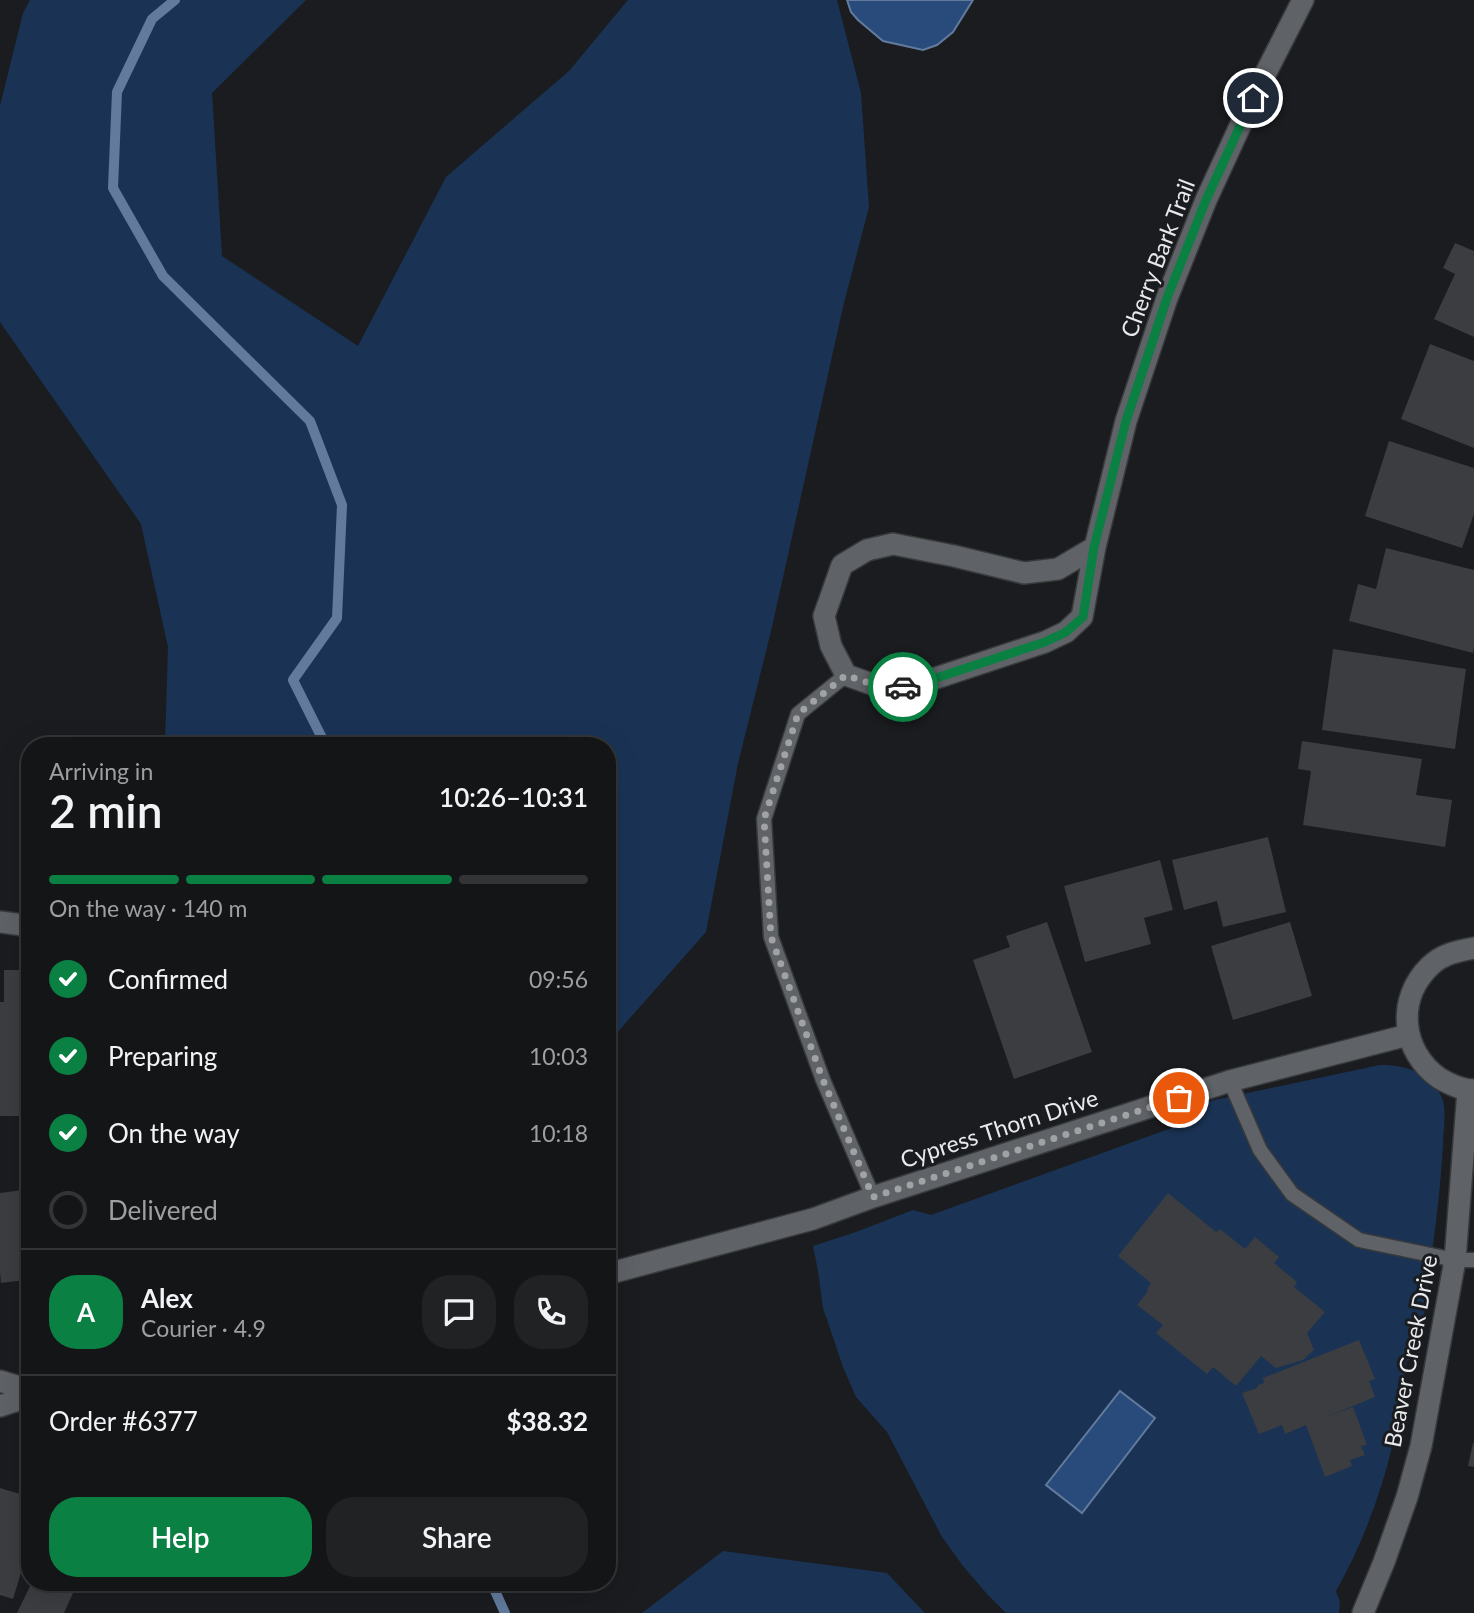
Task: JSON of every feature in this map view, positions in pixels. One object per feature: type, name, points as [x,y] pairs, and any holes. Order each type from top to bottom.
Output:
[{"type":"street","name":"Cherry Bark Trail","points":[[846,675],[880,687],[909,687],[1045,642],[1066,632],[1083,617],[1094,547],[1126,421],[1167,298],[1206,200],[1253,98],[1303,0]]},
{"type":"street","points":[[846,675],[831,646],[824,616],[842,565],[867,550],[893,544],[1024,573],[1058,569],[1094,547]]},
{"type":"street","points":[[0,922],[21,925]]},
{"type":"street","points":[[1471,1090],[1447,1083],[1428,1070],[1414,1051],[1408,1035],[1408,1005],[1416,982],[1431,964],[1452,952],[1474,948]]},
{"type":"street","name":"Cypress Thorn Drive","points":[[616,1272],[813,1219],[1230,1081],[1408,1035]]},
{"type":"street","name":"Beaver Creek Drive","points":[[1363,1613],[1407,1497],[1465,1260],[1471,1090]]},
{"type":"street","points":[[0,1381],[21,1387]]},
{"type":"street","points":[[0,1406],[21,1399]]},
{"type":"lane","points":[[846,675],[798,714],[764,819],[771,937],[823,1080],[873,1197]]},
{"type":"lane","points":[[1230,1081],[1260,1150],[1292,1194],[1359,1240],[1465,1260]]},
{"type":"shaded area","points":[[30,0],[306,0],[212,93],[222,256],[358,346],[446,177],[569,71],[628,0],[837,0],[861,93],[869,207],[843,307],[772,627],[738,763],[706,932],[616,1034],[616,737],[165,737],[168,647],[141,524],[0,322],[0,106],[23,13]]},
{"type":"shaded area","points":[[847,0],[973,0],[953,32],[937,45],[923,50],[883,41],[858,20],[851,12]]},
{"type":"shaded area","points":[[1380,1065],[1399,1066],[1416,1072],[1437,1089],[1444,1109],[1441,1171],[1420,1352],[1406,1362],[1398,1421],[1383,1480],[1362,1537],[1336,1591],[1340,1602],[1339,1613],[1006,1613],[963,1566],[942,1537],[887,1432],[856,1397],[823,1308],[813,1246],[913,1210],[931,1215],[1188,1122],[1210,1101]]},
{"type":"shaded area","points":[[1120,1391],[1155,1418],[1082,1513],[1046,1485]]},
{"type":"shaded area","points":[[723,1551],[887,1573],[925,1613],[642,1613]]},
{"type":"building","points":[[1455,243],[1474,251],[1474,337],[1434,319],[1455,274],[1443,268]]},
{"type":"building","points":[[1430,344],[1474,361],[1474,448],[1401,419]]},
{"type":"building","points":[[1389,441],[1474,468],[1474,514],[1462,548],[1365,516]]},
{"type":"building","points":[[1386,548],[1474,570],[1473,653],[1349,621],[1358,584],[1376,589]]},
{"type":"building","points":[[1333,649],[1466,669],[1455,749],[1322,730]]},
{"type":"building","points":[[1302,741],[1422,759],[1416,795],[1452,800],[1445,847],[1303,825],[1311,771],[1298,769]]},
{"type":"building","points":[[1268,837],[1286,912],[1223,927],[1217,901],[1184,910],[1172,860]]},
{"type":"building","points":[[1160,860],[1173,910],[1144,918],[1151,944],[1085,962],[1064,886]]},
{"type":"building","points":[[1047,922],[1092,1052],[1014,1079],[973,960],[1010,947],[1006,936]]},
{"type":"building","points":[[1290,922],[1312,996],[1233,1020],[1211,946]]},
{"type":"building","points":[[4,970],[21,970],[21,1116],[0,1116],[0,1002],[4,1002]]},
{"type":"building","points":[[21,1190],[21,1280],[1,1283],[0,1272],[0,1193]]},
{"type":"building","points":[[1168,1193],[1216,1232],[1220,1229],[1245,1249],[1255,1237],[1279,1257],[1274,1263],[1297,1282],[1294,1287],[1325,1312],[1307,1333],[1314,1350],[1303,1360],[1276,1368],[1261,1356],[1236,1386],[1213,1367],[1207,1374],[1156,1333],[1163,1325],[1137,1305],[1151,1283],[1118,1256]]},
{"type":"building","points":[[1359,1340],[1375,1379],[1369,1381],[1375,1397],[1326,1417],[1353,1407],[1367,1445],[1361,1446],[1365,1455],[1350,1460],[1352,1466],[1325,1477],[1306,1425],[1285,1434],[1282,1425],[1259,1434],[1242,1393],[1264,1383],[1263,1378]]},
{"type":"building","points":[[1474,1443],[1474,1467],[1468,1466]]},
{"type":"building","points":[[0,1488],[21,1494],[21,1573],[13,1599],[0,1595]]},
{"type":"building","points":[[28,1591],[74,1591],[64,1613],[17,1613]]},
{"type":"waterway","points":[[175,0],[152,19],[117,92],[113,188],[163,276],[310,421],[342,505],[337,618],[293,680],[322,737]]},
{"type":"waterway","points":[[495,1591],[505,1613]]},
{"type":"way so far","points":[[903,687],[880,687],[846,675],[798,714],[764,819],[771,937],[823,1080],[873,1197],[1179,1098]]},
{"type":"route","points":[[903,687],[1045,642],[1066,632],[1083,617],[1094,547],[1126,421],[1167,298],[1206,200],[1253,98]]}]
